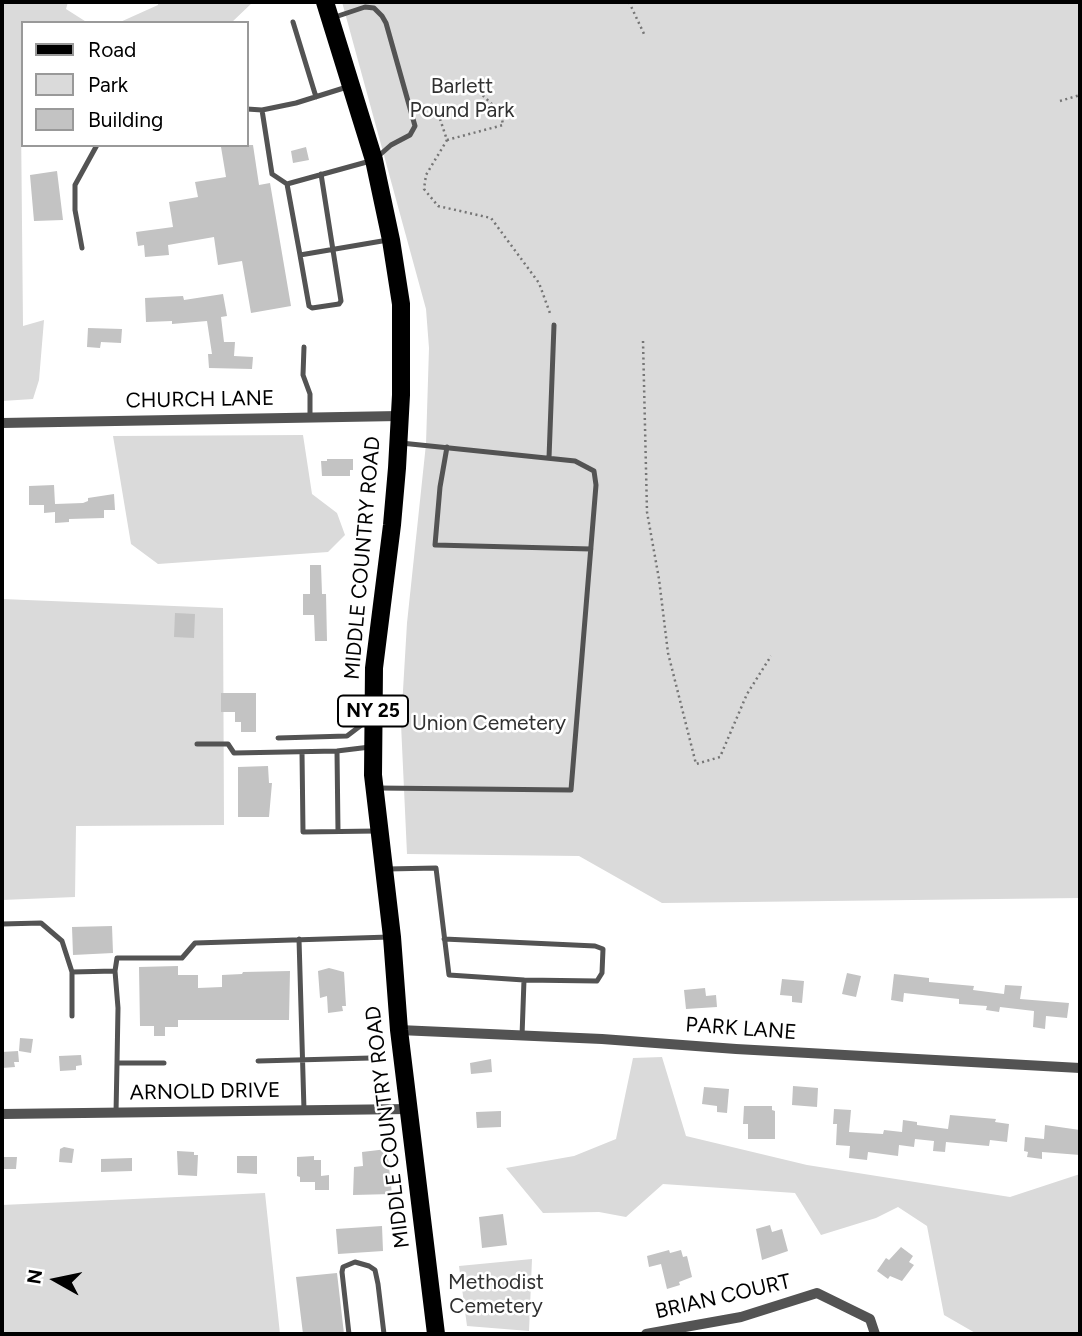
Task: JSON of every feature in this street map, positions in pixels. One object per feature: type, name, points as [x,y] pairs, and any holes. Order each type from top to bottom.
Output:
[{"type":"main road","name":"MIDDLE COUNTRY ROAD","points":[[327,10],[374,159],[401,304],[400,416],[392,525],[374,668],[373,747],[399,1030],[436,1334]]},
{"type":"street","name":"CHURCH LANE","points":[[2,423],[400,416]]},
{"type":"street","name":"PARK LANE","points":[[399,1030],[1080,1069]]},
{"type":"street","name":"ARNOLD DRIVE","points":[[2,1114],[409,1109]]},
{"type":"street","name":"BRIAN COURT","points":[[646,1334],[741,1317],[817,1293],[870,1319],[875,1334]]},
{"type":"lane","points":[[287,184],[374,159],[391,145],[410,135],[415,126],[386,23],[376,10],[370,7],[327,10]]},
{"type":"lane","points":[[293,22],[316,97]]},
{"type":"lane","points":[[248,109],[262,110],[351,86]]},
{"type":"lane","points":[[262,110],[272,174],[287,184],[309,306],[312,308],[339,304],[341,301],[321,174]]},
{"type":"lane","points":[[82,248],[75,210],[75,185],[96,147]]},
{"type":"lane","points":[[300,255],[391,240]]},
{"type":"lane","points":[[549,458],[554,325]]},
{"type":"lane","points":[[303,347],[303,375],[310,394],[310,418]]},
{"type":"lane","points":[[375,788],[571,790],[596,485],[594,471],[575,461],[398,442]]},
{"type":"lane","points":[[447,447],[435,545],[591,549]]},
{"type":"lane","points":[[278,738],[347,736],[373,717]]},
{"type":"lane","points":[[197,744],[228,744],[234,753],[337,751],[373,747]]},
{"type":"lane","points":[[337,751],[338,831]]},
{"type":"lane","points":[[302,752],[303,832],[380,831]]},
{"type":"lane","points":[[384,869],[436,868],[444,939],[449,975],[524,981],[597,981],[602,973],[603,949],[595,946],[444,939]]},
{"type":"lane","points":[[2,924],[41,923],[62,941],[72,972],[72,1016]]},
{"type":"lane","points":[[116,1113],[117,958],[182,958],[195,943],[392,937]]},
{"type":"lane","points":[[299,939],[304,1110]]},
{"type":"lane","points":[[72,972],[115,971]]},
{"type":"lane","points":[[522,1035],[524,981]]},
{"type":"lane","points":[[258,1060],[371,1058]]},
{"type":"lane","points":[[117,1063],[164,1063]]},
{"type":"lane","points":[[349,1334],[342,1272],[344,1267],[355,1262],[374,1270],[379,1284],[384,1334]]},
{"type":"path","points":[[629,2],[645,36]]},
{"type":"path","points":[[468,81],[501,113],[503,125],[447,140],[426,175],[424,189],[438,206],[491,218],[539,283],[554,325]]},
{"type":"path","points":[[1060,101],[1080,95]]},
{"type":"path","points":[[440,119],[447,140]]},
{"type":"path","points":[[643,341],[647,512],[668,653],[695,764],[720,757],[747,694],[771,656]]},
{"type":"green space","points":[[2,2],[68,2],[66,9],[85,21],[21,21],[23,326],[44,320],[39,380],[33,399],[2,401]]},
{"type":"green space","points":[[158,2],[253,2],[233,21],[122,21],[158,5]]},
{"type":"green space","points":[[342,2],[1080,2],[1080,898],[662,903],[579,856],[407,854],[401,724],[407,623],[426,444],[429,348],[426,309]]},
{"type":"green space","points":[[303,435],[312,494],[337,513],[345,535],[328,552],[158,564],[131,544],[113,436]]},
{"type":"green space","points":[[2,599],[223,608],[224,825],[76,826],[75,897],[2,900]]},
{"type":"green space","points":[[662,1057],[686,1136],[807,1165],[1010,1197],[1080,1174],[1080,1334],[977,1334],[944,1315],[927,1226],[898,1207],[876,1218],[821,1235],[795,1193],[663,1184],[626,1217],[599,1212],[543,1213],[506,1168],[574,1156],[616,1139],[633,1058]]},
{"type":"green space","points":[[265,1193],[280,1334],[2,1334],[2,1205]]},
{"type":"green space","name":"Methodist Cemetery","points":[[532,1259],[529,1331],[467,1326],[459,1266]]},
{"type":"building","points":[[253,145],[259,185],[270,183],[291,306],[251,313],[242,261],[218,265],[214,237],[168,245],[169,255],[145,257],[144,245],[138,246],[136,232],[173,227],[169,202],[198,197],[195,182],[226,177],[221,147]]},
{"type":"building","points":[[306,147],[309,160],[293,163],[291,151]]},
{"type":"building","points":[[57,171],[63,220],[34,221],[30,175]]},
{"type":"building","points":[[223,294],[227,316],[221,317],[224,342],[235,342],[234,356],[253,357],[252,369],[209,368],[208,354],[212,354],[207,321],[172,324],[172,321],[146,322],[145,298],[183,296],[184,300]]},
{"type":"building","points":[[88,328],[122,329],[121,343],[101,342],[100,348],[87,347]]},
{"type":"building","points":[[353,459],[350,476],[322,476],[321,461]]},
{"type":"building","points":[[54,485],[55,504],[83,503],[88,501],[88,498],[114,494],[115,510],[104,510],[104,518],[69,519],[69,522],[55,523],[55,512],[44,513],[44,505],[29,505],[29,486]]},
{"type":"building","points":[[310,565],[321,565],[322,594],[326,594],[327,641],[315,641],[314,615],[303,615],[303,594],[310,594]]},
{"type":"building","points":[[175,613],[195,614],[194,638],[174,637]]},
{"type":"building","points":[[221,693],[256,693],[256,732],[241,732],[241,722],[235,722],[235,712],[221,712]]},
{"type":"building","points":[[268,766],[269,783],[272,783],[269,817],[238,817],[238,767]]},
{"type":"building","points":[[112,926],[113,953],[73,955],[72,927]]},
{"type":"building","points":[[178,966],[178,975],[198,975],[198,988],[222,987],[222,975],[290,971],[289,1020],[178,1020],[178,1027],[165,1027],[165,1036],[154,1036],[154,1026],[140,1026],[139,967]]},
{"type":"building","points":[[329,968],[344,972],[346,1006],[342,1006],[343,1011],[328,1013],[327,996],[320,998],[318,971]]},
{"type":"building","points":[[847,973],[861,976],[856,997],[842,994]]},
{"type":"building","points":[[894,974],[929,978],[929,982],[974,986],[973,990],[1004,994],[1005,985],[1022,986],[1020,999],[1069,1003],[1067,1018],[1046,1016],[1045,1029],[1033,1027],[1034,1011],[1000,1007],[999,1012],[986,1010],[987,1006],[959,1004],[959,999],[904,993],[903,1002],[891,1000]]},
{"type":"building","points":[[782,979],[804,981],[802,1003],[792,1002],[792,996],[780,995]]},
{"type":"building","points":[[705,988],[706,996],[716,995],[717,1007],[686,1009],[684,990]]},
{"type":"building","points":[[20,1038],[33,1039],[31,1053],[19,1051]]},
{"type":"building","points":[[18,1051],[19,1062],[14,1062],[15,1067],[2,1068],[2,1052]]},
{"type":"building","points":[[81,1055],[82,1065],[76,1066],[76,1070],[60,1071],[59,1056]]},
{"type":"building","points":[[491,1059],[492,1072],[471,1074],[470,1063]]},
{"type":"building","points":[[793,1086],[818,1088],[817,1107],[792,1105]]},
{"type":"building","points":[[704,1087],[729,1089],[727,1113],[717,1112],[717,1106],[702,1104]]},
{"type":"building","points":[[744,1106],[772,1106],[775,1111],[775,1139],[748,1139],[748,1124],[743,1124]]},
{"type":"building","points":[[834,1109],[851,1110],[849,1132],[902,1132],[903,1120],[917,1122],[917,1125],[948,1129],[950,1115],[996,1119],[995,1122],[1009,1124],[1007,1142],[990,1140],[989,1146],[946,1142],[945,1152],[933,1151],[934,1141],[915,1139],[914,1147],[899,1145],[898,1156],[868,1152],[867,1160],[849,1158],[850,1146],[836,1145],[837,1124],[833,1124]]},
{"type":"building","points":[[501,1111],[501,1127],[477,1128],[476,1112]]},
{"type":"building","points":[[1045,1125],[1080,1130],[1080,1155],[1042,1152],[1042,1159],[1027,1157],[1028,1152],[1024,1151],[1025,1137],[1044,1139]]},
{"type":"building","points":[[60,1149],[74,1149],[72,1163],[59,1162]]},
{"type":"building","points":[[387,1149],[392,1194],[353,1195],[354,1167],[363,1166],[362,1152]]},
{"type":"building","points":[[177,1151],[194,1152],[194,1155],[198,1155],[197,1176],[178,1175]]},
{"type":"building","points":[[237,1156],[257,1156],[257,1174],[237,1173]]},
{"type":"building","points":[[314,1156],[314,1160],[321,1160],[321,1176],[329,1175],[329,1190],[315,1190],[315,1182],[300,1182],[300,1177],[297,1176],[297,1157]]},
{"type":"building","points":[[2,1157],[17,1157],[16,1169],[2,1169]]},
{"type":"building","points":[[132,1158],[132,1171],[101,1172],[101,1159]]},
{"type":"building","points":[[503,1214],[507,1245],[482,1248],[479,1217]]},
{"type":"building","points":[[770,1225],[772,1232],[782,1229],[788,1251],[762,1260],[756,1229]]},
{"type":"building","points":[[382,1226],[383,1251],[338,1254],[336,1229]]},
{"type":"building","points":[[901,1247],[913,1256],[909,1262],[914,1265],[902,1281],[890,1276],[888,1279],[877,1271],[886,1258],[889,1260]]},
{"type":"building","points":[[669,1250],[670,1253],[681,1250],[683,1257],[687,1256],[692,1277],[667,1289],[661,1264],[649,1267],[647,1256]]},
{"type":"building","points":[[337,1273],[344,1334],[303,1334],[296,1277]]},
{"type":"park label","name":"Barlett Pound Park","points":[[462,99]]},
{"type":"park label","name":"Union Cemetery","points":[[489,724]]}]
